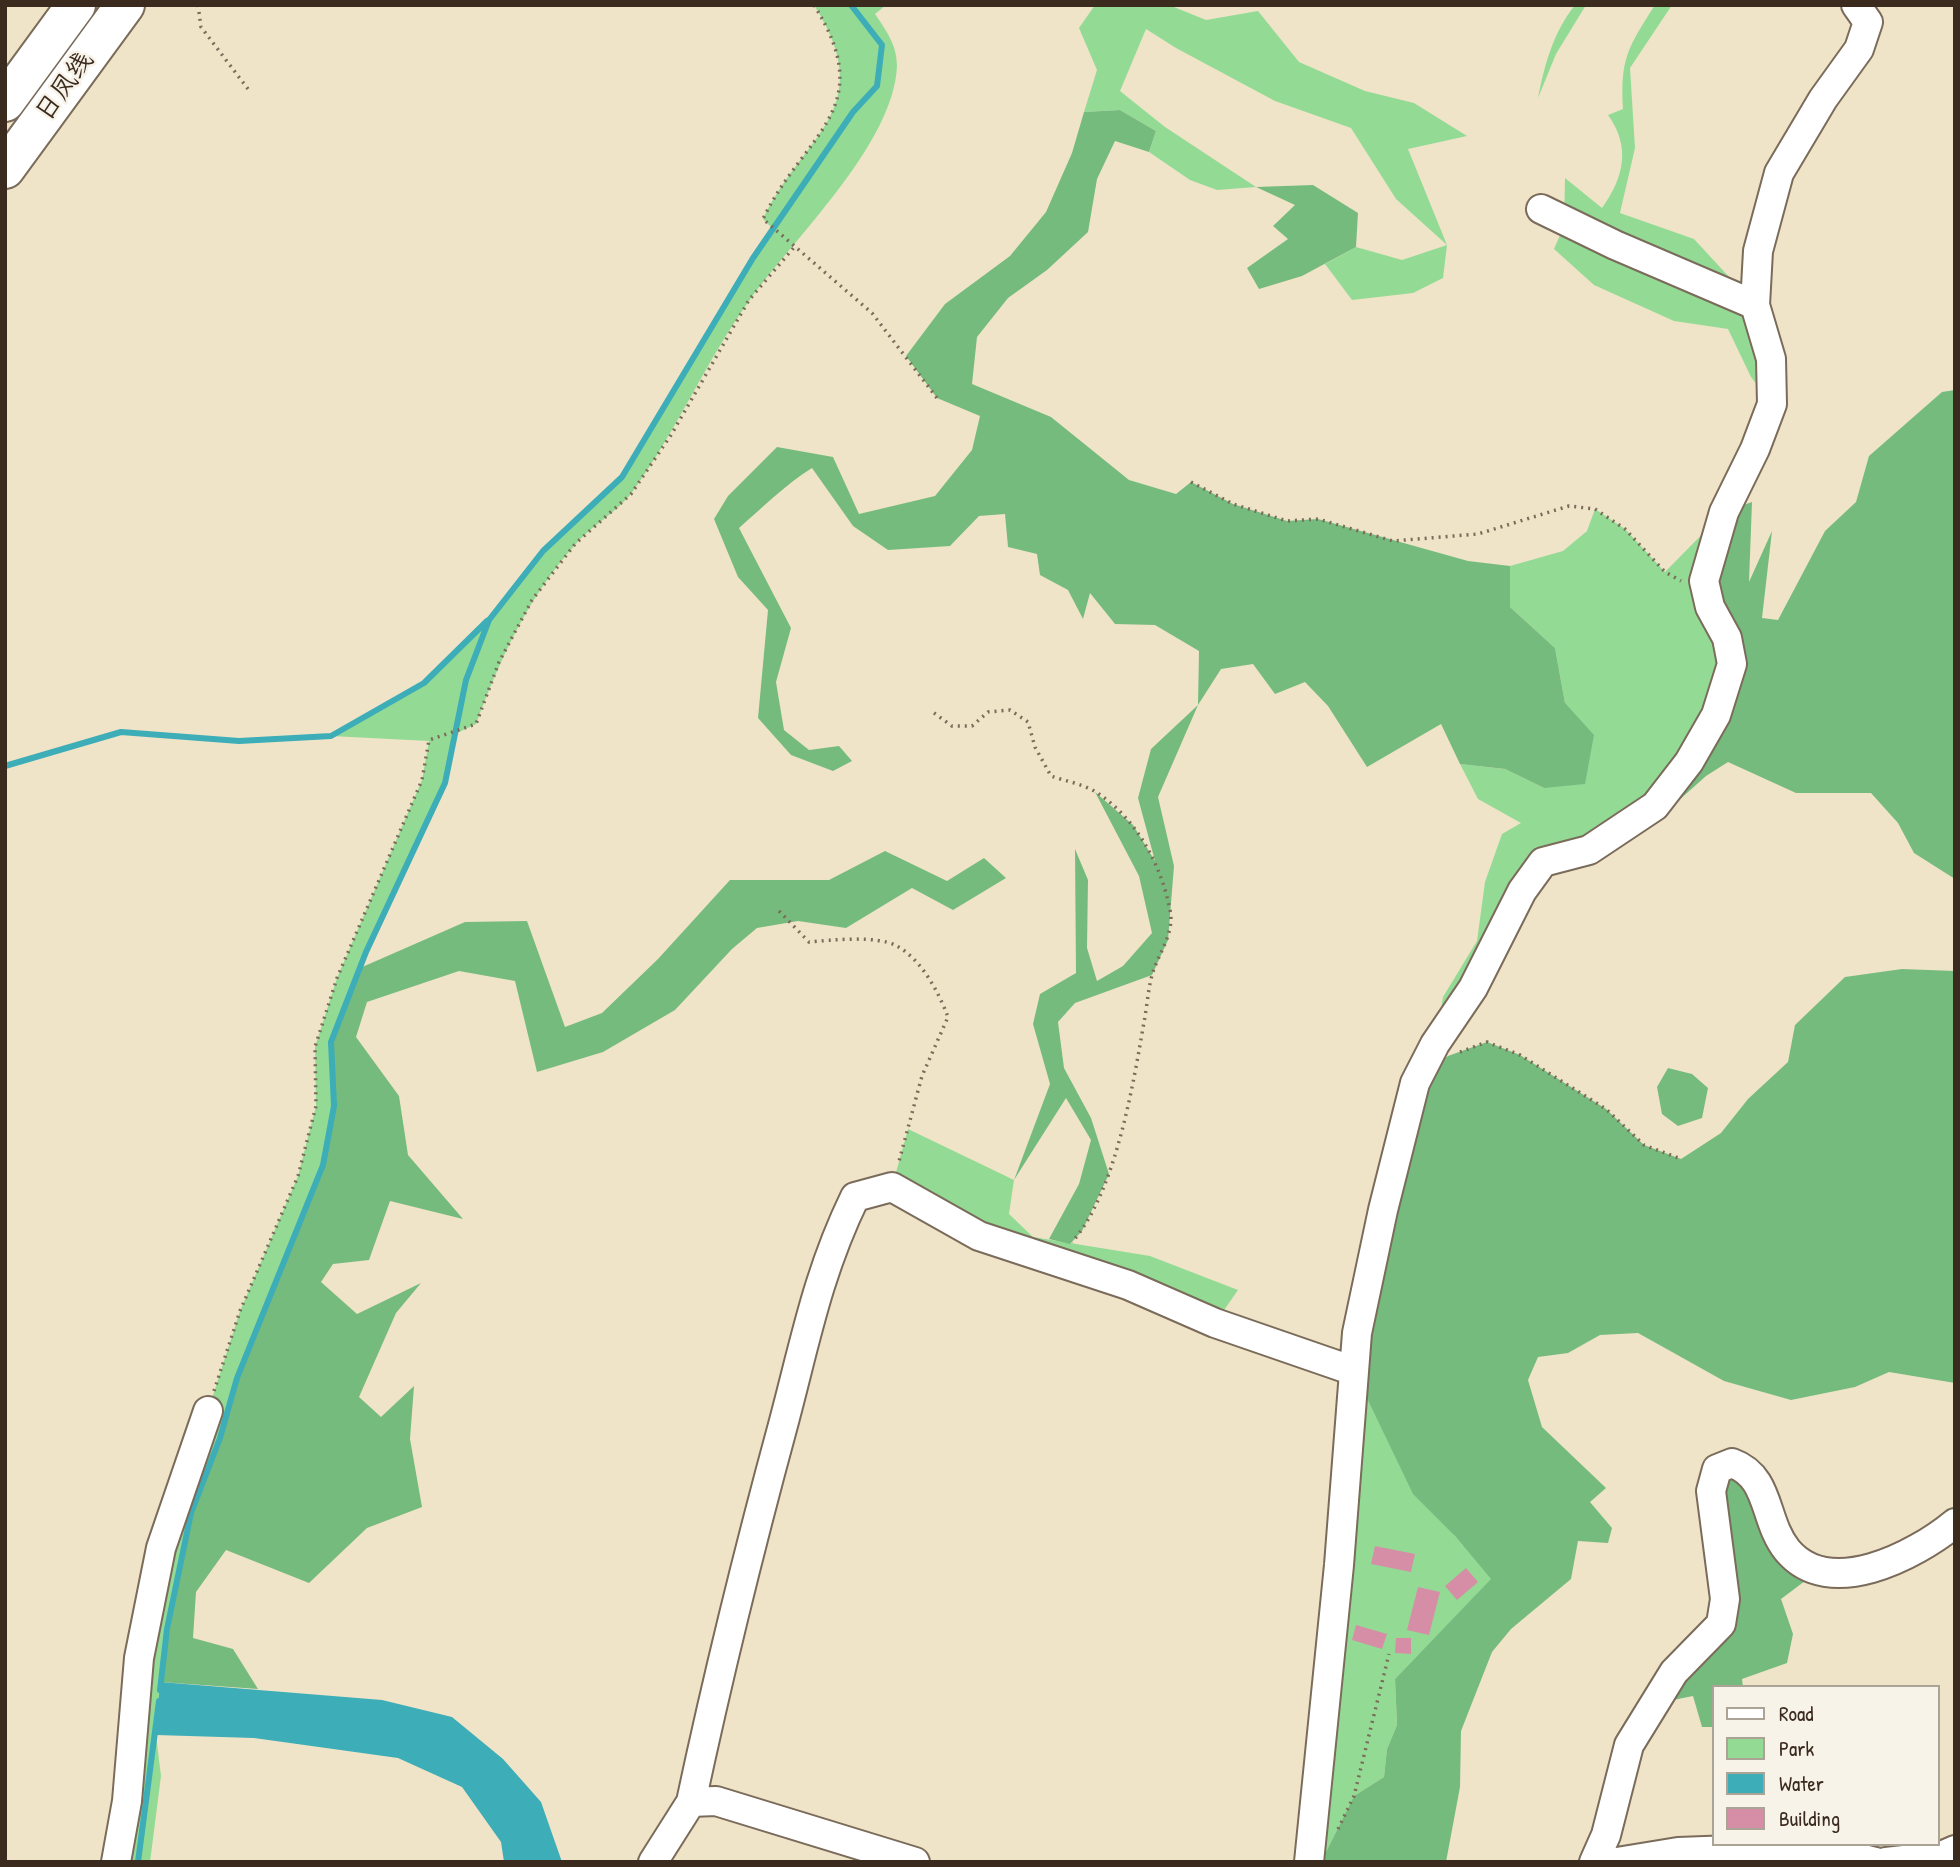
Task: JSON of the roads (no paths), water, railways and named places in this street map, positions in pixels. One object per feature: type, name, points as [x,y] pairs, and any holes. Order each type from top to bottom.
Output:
[{"type":"highway","points":[[5,102],[76,5]]},
{"type":"highway","name":"日凤线","points":[[5,169],[125,5]]},
{"type":"street","points":[[1309,1862],[1339,1564],[1357,1333],[1368,1275],[1415,1083],[1435,1044],[1473,988],[1522,891],[1543,862],[1589,850],[1655,806],[1689,762],[1716,715],[1732,664],[1727,638],[1710,607],[1704,581],[1724,512],[1755,449],[1772,404],[1771,359],[1755,305],[1758,251],[1779,173],[1823,99],[1859,49],[1868,22],[1856,5]]},
{"type":"street","points":[[1541,209],[1615,245],[1755,305]]},
{"type":"street","points":[[653,1862],[691,1802],[727,1633],[813,1302],[828,1257],[855,1198],[892,1187],[979,1236],[1128,1285],[1215,1323],[1354,1371]]},
{"type":"street","points":[[116,1862],[127,1801],[139,1658],[161,1548],[208,1411]]},
{"type":"street","points":[[1594,1862],[1606,1835],[1629,1745],[1674,1672],[1721,1624],[1726,1599],[1711,1491],[1717,1469],[1732,1463],[1747,1468],[1757,1482],[1775,1530],[1786,1549],[1801,1563],[1817,1572],[1860,1570],[1886,1564],[1911,1553],[1955,1523]]},
{"type":"street","points":[[691,1802],[716,1801],[915,1862]]},
{"type":"street","points":[[1617,1862],[1702,1850],[1814,1847],[1876,1862]]},
{"type":"street","points":[[1886,1862],[1941,1856],[1955,1850]]},
{"type":"water","points":[[160,1682],[382,1700],[452,1717],[503,1759],[541,1802],[562,1862],[504,1862],[501,1842],[462,1787],[398,1758],[254,1738],[156,1735]]},
{"type":"waterway","points":[[160,1690],[167,1629],[191,1513],[220,1438],[237,1378],[323,1165],[334,1106],[331,1042],[366,952],[445,783],[466,680],[489,620],[543,551],[622,477],[753,258],[853,112],[877,86],[882,45],[851,5]]},
{"type":"waterway","points":[[5,766],[121,732],[239,741],[331,736],[424,683],[487,621]]},
{"type":"waterway","points":[[138,1862],[159,1701]]}]
